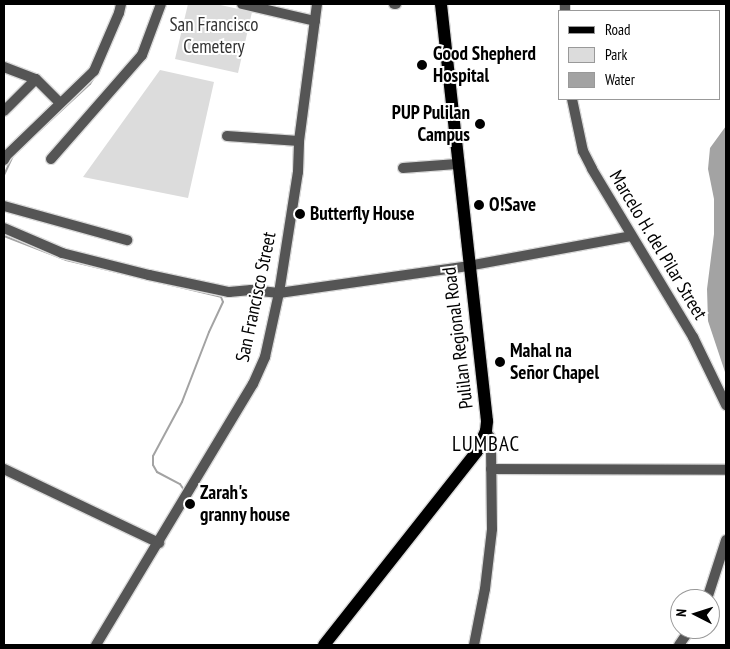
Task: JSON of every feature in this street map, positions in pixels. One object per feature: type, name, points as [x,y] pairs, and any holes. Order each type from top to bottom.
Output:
[{"type":"main road","name":"Pulilan Regional Road","points":[[324,645],[477,451],[486,431],[487,420],[468,266],[441,4]]},
{"type":"street","points":[[4,160],[94,71],[119,13],[121,4]]},
{"type":"street","points":[[52,159],[142,55],[161,4]]},
{"type":"street","points":[[242,4],[315,21]]},
{"type":"street","name":"San Francisco Street","points":[[96,645],[253,384],[265,358],[279,293],[298,172],[299,141],[317,4]]},
{"type":"street","points":[[4,66],[36,79],[60,103]]},
{"type":"street","points":[[6,107],[36,79]]},
{"type":"street","name":"Marcelo H. del Pilar Street","points":[[572,100],[583,151],[602,188],[693,337],[726,405]]},
{"type":"street","points":[[227,136],[299,141]]},
{"type":"street","points":[[403,168],[457,164]]},
{"type":"street","points":[[4,206],[127,240]]},
{"type":"street","points":[[4,228],[62,252],[149,275],[229,292],[251,290],[279,293],[468,266],[632,236]]},
{"type":"street","points":[[474,645],[485,588],[492,529],[490,437],[486,431]]},
{"type":"street","points":[[4,469],[159,543]]},
{"type":"street","points":[[491,470],[726,470]]},
{"type":"street","points":[[710,589],[726,540]]},
{"type":"green space","name":"San Francisco Cemetery","points":[[188,4],[216,4],[252,12],[238,73],[175,59]]},
{"type":"green space","points":[[160,70],[214,82],[188,198],[83,177]]},
{"type":"water","points":[[726,126],[726,375],[708,321],[707,289],[714,234],[714,199],[708,169],[710,148]]},
{"type":"waterway","points":[[37,133],[90,84],[102,65]]},
{"type":"waterway","points":[[4,175],[13,156]]},
{"type":"waterway","points":[[4,236],[66,260],[221,297],[223,302],[209,332],[182,402],[153,456],[153,465],[157,472],[180,484],[184,490]]},
{"type":"place","name":"Good Shepherd Hospital","points":[[422,65]]},
{"type":"place","name":"PUP Pulilan Campus","points":[[480,124]]},
{"type":"place","name":"O!Save","points":[[479,205]]},
{"type":"place","name":"Butterfly House","points":[[300,214]]},
{"type":"place","name":"Mahal na Señor Chapel","points":[[500,362]]},
{"type":"place","name":"Zarah's granny house","points":[[190,504]]},
{"type":"district","name":"LUMBAC","points":[[486,444]]}]
